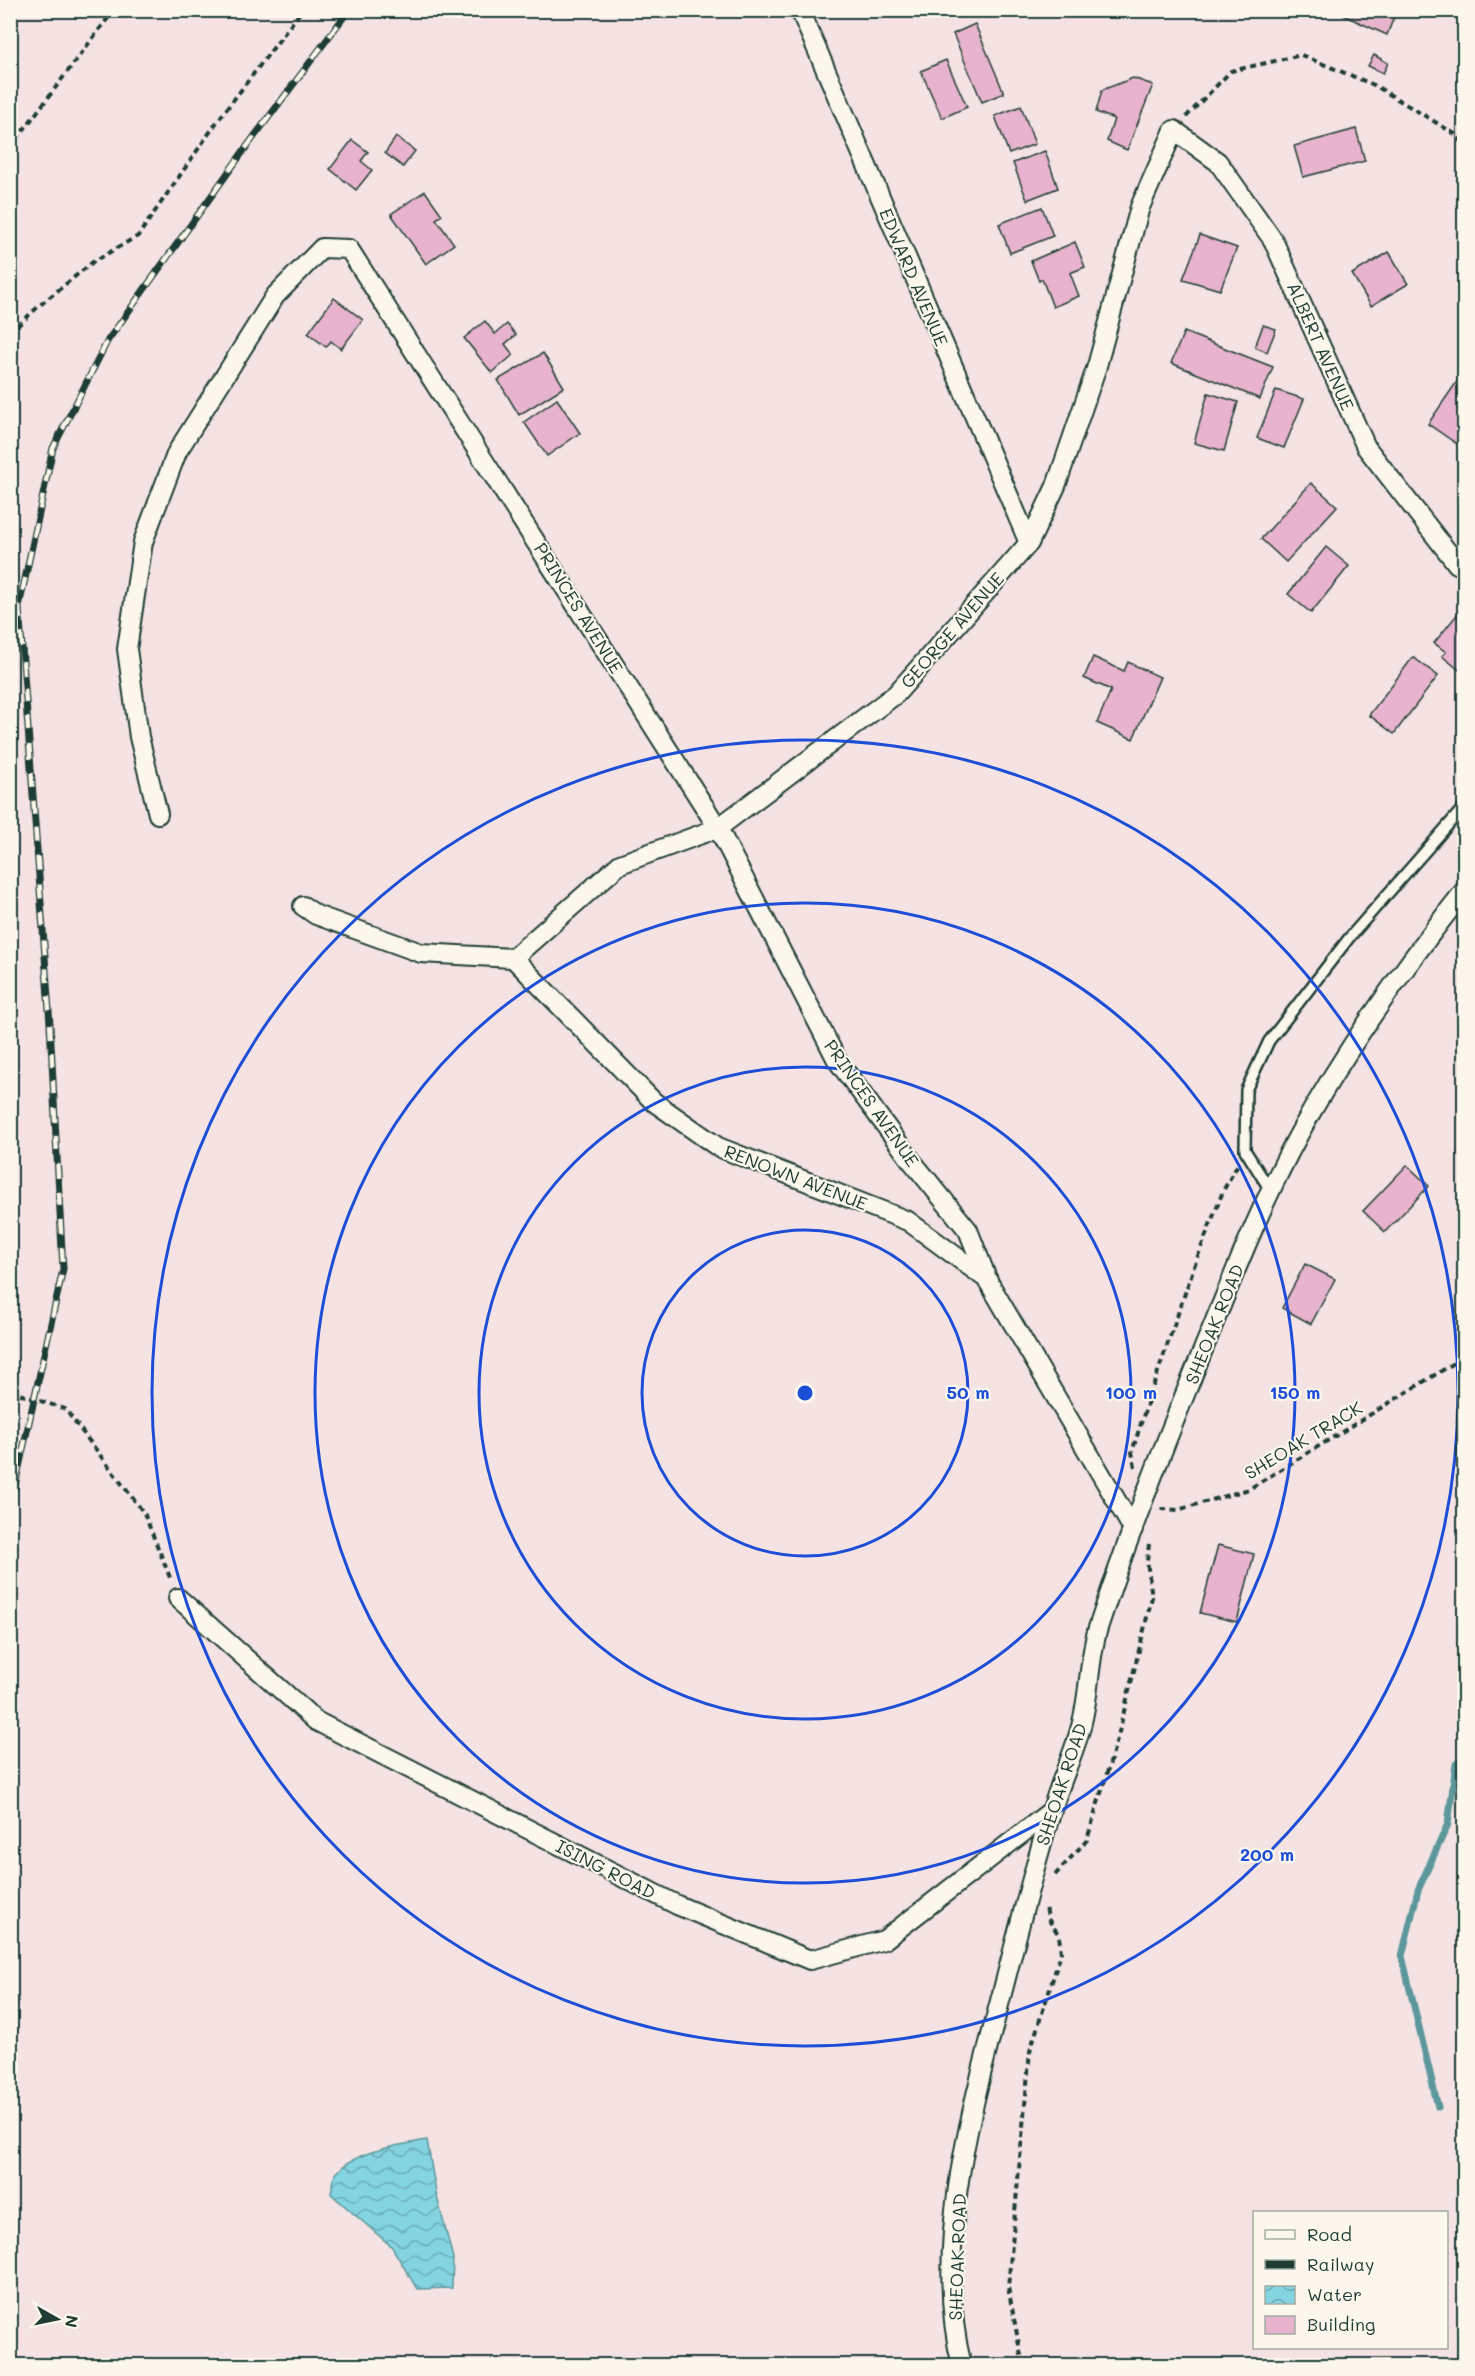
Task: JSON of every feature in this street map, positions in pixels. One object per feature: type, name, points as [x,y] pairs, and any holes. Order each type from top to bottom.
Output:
[{"type":"street","name":"EDWARD AVENUE","points":[[800,10],[1029,543]]},
{"type":"street","name":"GEORGE AVENUE","points":[[513,958],[620,864],[718,828],[896,694],[1029,543],[1056,486],[1096,366],[1140,207],[1174,129]]},
{"type":"street","name":"ALBERT AVENUE","points":[[1174,129],[1218,162],[1273,240],[1366,447],[1457,564],[1464,567]]},
{"type":"street","name":"PRINCES AVENUE","points":[[158,814],[139,737],[127,649],[143,542],[177,452],[275,296],[322,248],[349,249],[718,828],[837,1060],[910,1159],[968,1230],[988,1281],[1133,1529]]},
{"type":"street","name":"SHEOAK ROAD","points":[[962,2366],[956,2340],[952,2291],[954,2225],[961,2168],[977,2089],[1051,1811],[1081,1727],[1096,1634],[1141,1508],[1270,1190],[1298,1135],[1332,1078],[1419,950],[1464,891]]},
{"type":"street","points":[[303,906],[316,915],[421,952],[513,958]]},
{"type":"street","name":"RENOWN AVENUE","points":[[513,958],[654,1102],[718,1147],[908,1221],[988,1281]]},
{"type":"street","name":"ISING ROAD","points":[[178,1598],[316,1721],[677,1905],[810,1960],[884,1940],[1051,1811]]},
{"type":"lane","points":[[1270,1190],[1245,1150],[1246,1090],[1269,1041],[1349,938],[1464,807]]},
{"type":"path","points":[[10,148],[114,10]]},
{"type":"path","points":[[10,333],[94,261],[138,236],[219,119],[304,10]]},
{"type":"path","points":[[1174,129],[1231,71],[1301,55],[1374,85],[1455,134],[1464,144]]},
{"type":"path","points":[[1136,1475],[1132,1452],[1147,1404],[1223,1191],[1245,1150]]},
{"type":"path","name":"SHEOAK TRACK","points":[[1141,1508],[1178,1510],[1249,1489],[1464,1356]]},
{"type":"path","points":[[10,1391],[65,1408],[144,1513],[178,1598]]},
{"type":"path","points":[[1052,1879],[1087,1840],[1115,1746],[1152,1597],[1147,1561],[1150,1540]]},
{"type":"path","points":[[1023,2366],[1008,2287],[1030,2051],[1061,1953],[1059,1935],[1048,1919],[1045,1903]]},
{"type":"water","points":[[427,2140],[436,2193],[453,2258],[452,2288],[417,2289],[392,2247],[331,2194],[333,2179],[349,2162],[374,2151]]},
{"type":"building","points":[[1379,10],[1394,17],[1387,35],[1334,11]]},
{"type":"building","points":[[975,24],[1004,93],[982,102],[953,34]]},
{"type":"building","points":[[1374,55],[1388,63],[1383,73],[1368,66]]},
{"type":"building","points":[[946,60],[967,107],[942,118],[921,71]]},
{"type":"building","points":[[1133,78],[1153,85],[1127,150],[1107,141],[1114,119],[1096,112],[1102,90]]},
{"type":"building","points":[[1021,106],[1035,144],[1009,154],[995,116]]},
{"type":"building","points":[[1356,129],[1365,161],[1303,177],[1294,146]]},
{"type":"building","points":[[396,137],[415,151],[403,167],[385,153]]},
{"type":"building","points":[[352,140],[368,152],[361,161],[372,170],[356,190],[330,169]]},
{"type":"building","points":[[1045,151],[1058,188],[1027,200],[1013,163]]},
{"type":"building","points":[[425,191],[442,215],[436,219],[454,244],[426,264],[391,214]]},
{"type":"building","points":[[1042,207],[1053,236],[1010,253],[999,224]]},
{"type":"building","points":[[1200,235],[1237,248],[1220,290],[1183,279]]},
{"type":"building","points":[[1075,242],[1085,267],[1070,273],[1079,296],[1053,307],[1042,279],[1039,281],[1031,261]]},
{"type":"building","points":[[1389,252],[1408,284],[1371,306],[1352,274]]},
{"type":"building","points":[[334,298],[363,320],[341,349],[331,341],[326,347],[308,333]]},
{"type":"building","points":[[485,321],[495,334],[507,324],[516,335],[505,344],[513,355],[492,373],[464,338]]},
{"type":"building","points":[[1263,325],[1276,329],[1267,352],[1255,347]]},
{"type":"building","points":[[1184,332],[1273,367],[1260,399],[1171,363]]},
{"type":"building","points":[[543,353],[564,387],[519,415],[498,380]]},
{"type":"building","points":[[1460,377],[1464,380],[1464,432],[1457,444],[1428,424]]},
{"type":"building","points":[[1276,390],[1304,399],[1284,448],[1257,438]]},
{"type":"building","points":[[1208,393],[1238,402],[1224,451],[1194,443]]},
{"type":"building","points":[[557,399],[580,433],[547,456],[524,422]]},
{"type":"building","points":[[1311,483],[1337,506],[1286,562],[1261,539]]},
{"type":"building","points":[[1326,547],[1349,566],[1311,613],[1288,594]]},
{"type":"building","points":[[1464,606],[1464,674],[1442,656],[1446,652],[1434,643]]},
{"type":"building","points":[[1093,657],[1124,671],[1128,662],[1160,677],[1133,739],[1097,723],[1111,690],[1084,678]]},
{"type":"building","points":[[1413,657],[1438,676],[1394,734],[1369,715]]},
{"type":"building","points":[[1407,1165],[1429,1186],[1385,1232],[1363,1211]]},
{"type":"building","points":[[1305,1264],[1335,1279],[1311,1324],[1282,1308]]},
{"type":"building","points":[[1218,1545],[1254,1554],[1237,1622],[1200,1613]]},
{"type":"waterway","points":[[1438,2107],[1402,1956],[1418,1890],[1448,1824],[1456,1764],[1464,1758]]},
{"type":"railway","points":[[10,1508],[63,1269],[50,1024],[19,607],[53,448],[108,340],[245,149],[349,10]]}]
